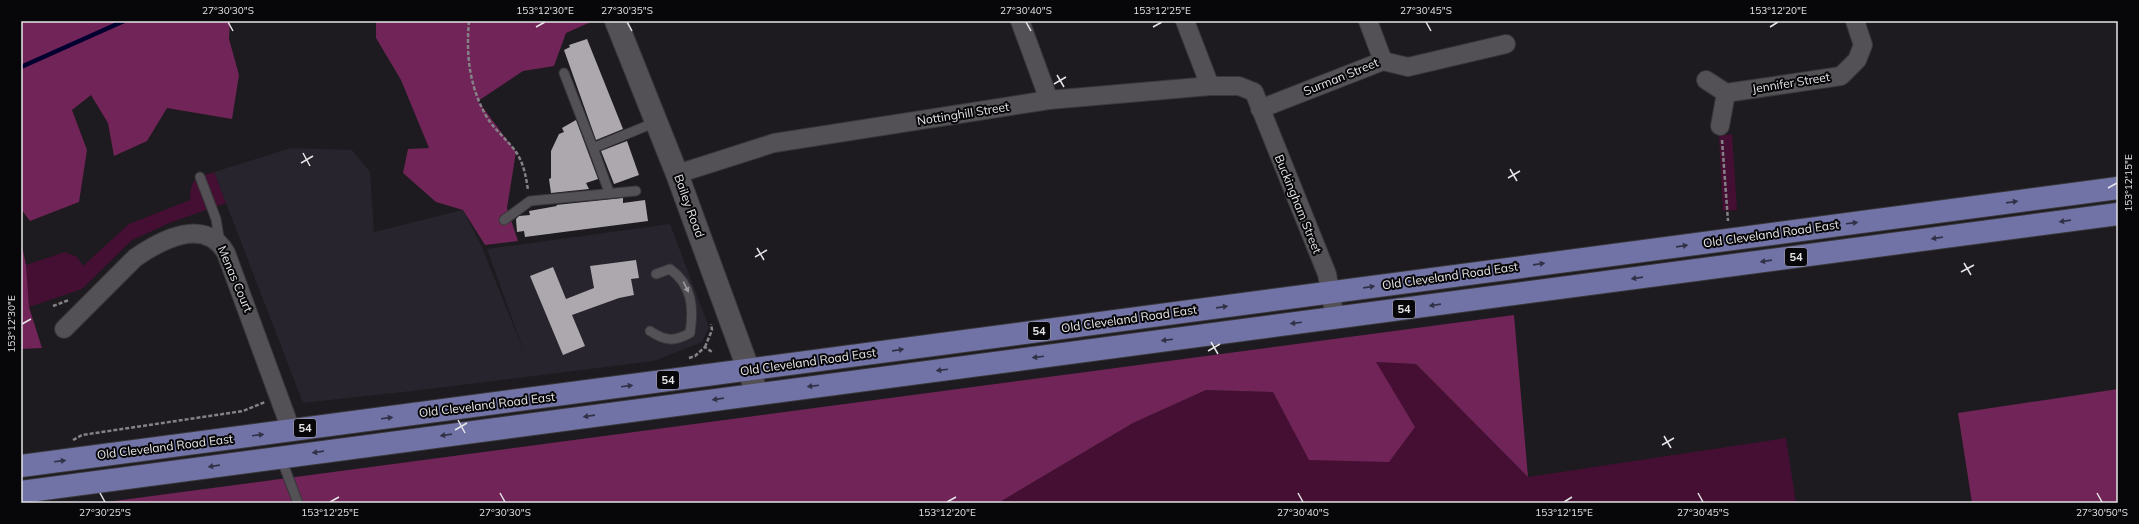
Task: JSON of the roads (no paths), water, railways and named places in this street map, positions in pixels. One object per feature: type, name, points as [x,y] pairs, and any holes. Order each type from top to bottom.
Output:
[{"type":"main road","name":"Old Cleveland Road East","points":[[21,466],[2118,188]]},
{"type":"main road","name":"Old Cleveland Road East","points":[[21,492],[757,393],[2111,217]]},
{"type":"street","name":"Bailey Road","points":[[616,21],[677,174],[757,393]]},
{"type":"street","points":[[1020,21],[1050,100]]},
{"type":"street","points":[[1185,21],[1210,86]]},
{"type":"street","name":"Surman Street","points":[[1260,109],[1383,61],[1368,21]]},
{"type":"street","name":"Jennifer Street","points":[[1726,93],[1841,76],[1857,60],[1863,45],[1855,21]]},
{"type":"street","points":[[1383,61],[1408,66],[1506,44]]},
{"type":"street","points":[[1706,80],[1726,93],[1720,126]]},
{"type":"street","name":"Nottinghill Street","points":[[677,174],[774,143],[1050,100],[1210,86],[1239,86],[1254,92]]},
{"type":"street","name":"Buckingham Street","points":[[1254,92],[1327,274],[1335,318]]},
{"type":"street","name":"Menas Court","points":[[64,330],[135,258],[148,250],[181,236],[197,232],[211,236],[220,242],[229,260],[291,430]]},
{"type":"lane","points":[[564,73],[609,192]]},
{"type":"lane","points":[[593,148],[656,122]]},
{"type":"lane","points":[[200,177],[216,219],[220,242]]},
{"type":"lane","points":[[504,220],[530,200],[609,192],[636,191]]},
{"type":"lane","points":[[650,331],[660,338],[678,339],[690,333],[693,315],[688,290],[680,277],[670,269],[656,274]]},
{"type":"lane","points":[[281,457],[298,503]]},
{"type":"waterway","points":[[21,67],[124,21]]}]
